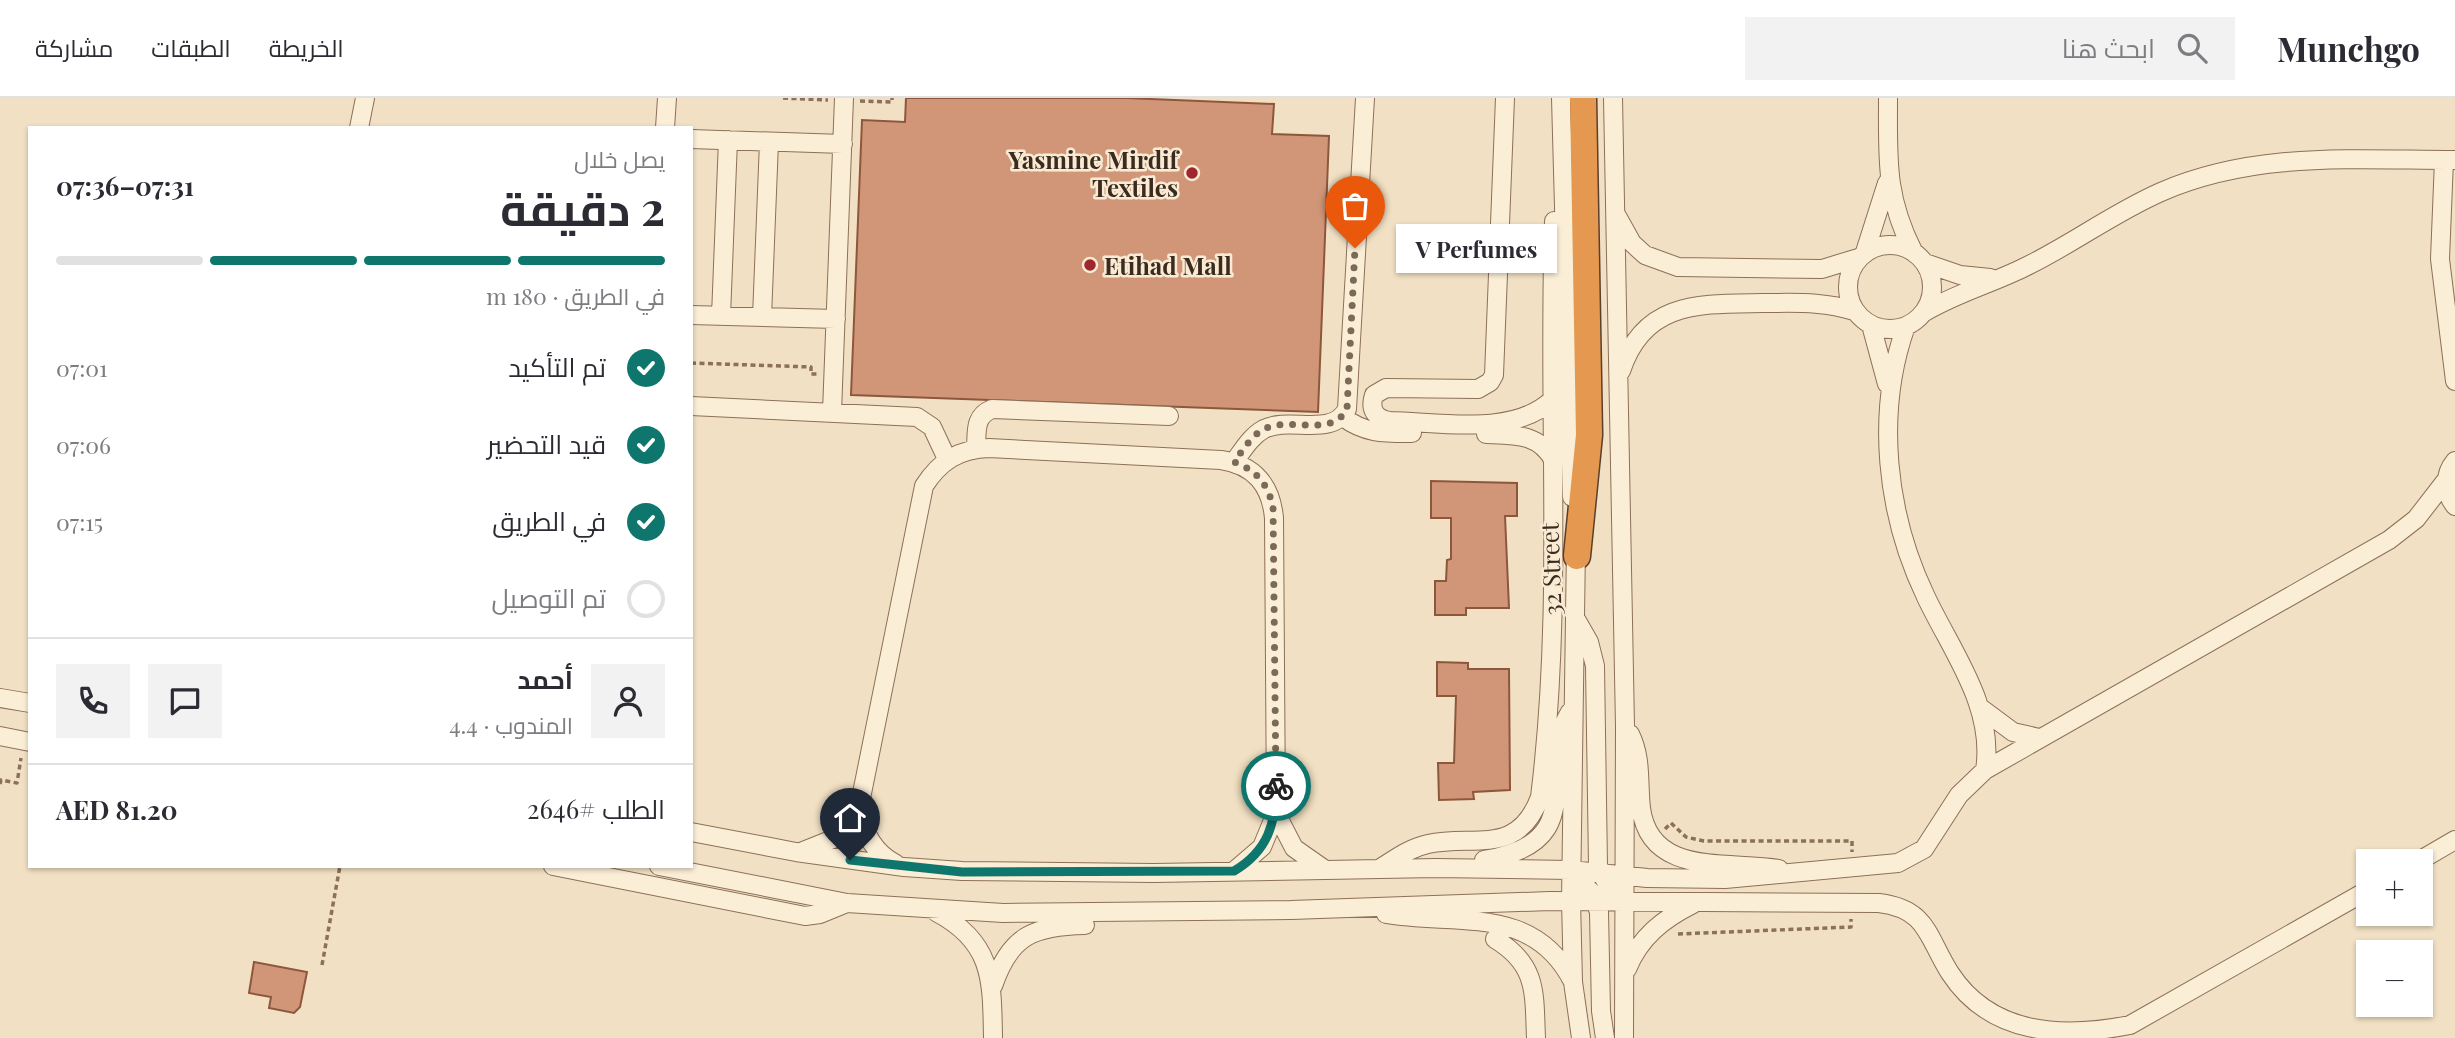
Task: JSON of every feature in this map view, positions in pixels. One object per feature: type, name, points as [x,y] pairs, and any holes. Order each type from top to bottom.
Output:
[{"type":"highway","points":[[1577,556],[1588,465],[1588,299],[1583,98]]},
{"type":"street","points":[[359,126],[365,98]]},
{"type":"street","points":[[665,126],[667,98]]},
{"type":"street","points":[[832,412],[844,98]]},
{"type":"street","points":[[1234,462],[1263,430],[1283,424],[1332,424],[1343,416],[1347,409],[1365,98]]},
{"type":"street","points":[[1505,98],[1494,375],[1485,387],[1471,389],[1386,388],[1374,395],[1372,410],[1377,416],[1390,421],[1504,423],[1536,413],[1553,399]]},
{"type":"street","name":"32 Street","points":[[1562,98],[1572,475],[1577,556],[1571,901],[1573,982],[1581,1038]]},
{"type":"street","points":[[1614,98],[1625,726],[1624,1038]]},
{"type":"street","points":[[1888,98],[1888,179],[1898,217],[1930,273],[1932,294],[1923,313]]},
{"type":"street","points":[[693,139],[843,145]]},
{"type":"street","points":[[721,316],[727,140]]},
{"type":"street","points":[[762,317],[769,142]]},
{"type":"street","points":[[1379,869],[1425,844],[1498,840],[1520,828],[1535,809],[1541,785],[1554,618],[1553,221],[1563,148]]},
{"type":"street","points":[[1619,378],[1634,342],[1654,322],[1679,308],[1698,304],[1809,303],[1854,311],[1871,325],[1883,329],[1906,326],[1959,293],[2037,261],[2159,193],[2223,171],[2290,160],[2450,160],[2440,260],[2455,380]]},
{"type":"street","points":[[1854,311],[1847,289],[1848,278],[1862,255],[1888,179]]},
{"type":"street","points":[[1615,213],[1632,243],[1645,255],[1678,267],[1822,269],[1889,244],[1960,275],[1997,278]]},
{"type":"street","points":[[693,314],[836,319]]},
{"type":"street","points":[[1871,325],[1889,398]]},
{"type":"street","points":[[1906,326],[1889,398],[1890,465],[1902,531],[1924,594],[1981,708],[1988,745],[1985,770]]},
{"type":"street","points":[[693,406],[916,417],[932,428],[947,459]]},
{"type":"street","points":[[976,449],[978,421],[981,415],[992,409],[1169,416]]},
{"type":"street","points":[[1343,416],[1358,427],[1375,432],[1525,436],[1542,445],[1554,461]]},
{"type":"street","points":[[2455,446],[2447,490],[2455,506]]},
{"type":"street","points":[[904,867],[892,862],[873,844],[861,821],[859,808],[924,486],[947,459],[976,449],[1234,462],[1256,474],[1270,494],[1273,506],[1276,813],[1262,847],[1234,871]]},
{"type":"street","points":[[693,832],[796,852],[962,872],[1436,868],[1571,870],[1626,877],[1725,879],[1884,866],[1912,858],[1933,838],[1959,795],[1985,770],[2389,540],[2416,519],[2451,469]]},
{"type":"street","points":[[1577,621],[1590,642],[1595,666],[1600,873],[1610,890],[1625,902]]},
{"type":"street","points":[[0,698],[28,704]]},
{"type":"street","points":[[1436,868],[1505,857],[1532,843],[1543,831],[1556,804],[1560,738],[1574,706]]},
{"type":"street","points":[[1981,708],[2013,732],[2039,738]]},
{"type":"street","points":[[1625,726],[1639,758],[1644,818],[1664,849],[1693,863],[1766,866],[1802,874]]},
{"type":"street","points":[[0,736],[28,742]]},
{"type":"street","points":[[796,852],[809,850],[833,839],[859,808]]},
{"type":"street","points":[[1276,813],[1294,848],[1327,870]]},
{"type":"street","points":[[2433,853],[2455,840]]},
{"type":"street","points":[[563,868],[805,916],[820,914],[847,903]]},
{"type":"street","points":[[669,868],[847,903],[1027,913],[1571,901],[1895,905],[1921,920],[1951,974],[1969,996],[1991,1014],[2017,1027],[2045,1035],[2074,1037],[2103,1034],[2155,1012],[2356,897]]},
{"type":"street","points":[[1571,870],[1586,885],[1596,902],[1601,1011],[1605,1038]]},
{"type":"street","points":[[1625,975],[1640,944],[1652,931],[1695,903]]},
{"type":"street","points":[[1362,907],[1406,917],[1514,927],[1530,933],[1555,954],[1573,982]]},
{"type":"street","points":[[930,908],[969,934],[984,957],[993,986],[993,1038]]},
{"type":"street","points":[[993,986],[1004,957],[1023,937],[1036,930],[1108,922],[1149,911]]},
{"type":"street","points":[[1495,939],[1517,955],[1530,973],[1536,1038]]},
{"type":"path","points":[[693,363],[811,368],[811,374],[834,375]]},
{"type":"path","points":[[322,965],[340,868]]},
{"type":"building","name":"Etihad Mall","points":[[906,98],[1126,98],[1274,104],[1272,134],[1329,136],[1318,412],[851,395],[862,120],[905,122]]},
{"type":"building","points":[[1431,481],[1517,483],[1517,516],[1505,516],[1509,608],[1466,608],[1466,615],[1435,615],[1435,581],[1446,581],[1447,560],[1451,559],[1451,518],[1431,518]]},
{"type":"building","points":[[1437,662],[1468,663],[1468,669],[1509,669],[1510,790],[1473,792],[1474,799],[1439,800],[1438,763],[1454,763],[1456,696],[1437,696]]},
{"type":"building","points":[[254,962],[307,972],[300,1007],[294,1013],[269,1008],[271,997],[249,993]]},
{"type":"way so far","points":[[1276,786],[1273,506],[1264,483],[1247,467],[1234,462],[1248,443],[1263,430],[1283,424],[1332,424],[1343,416],[1347,409],[1355,248]]},
{"type":"place","name":"Yasmine Mirdif Textiles","points":[[1192,173]]},
{"type":"place","name":"V Perfumes","points":[[1355,248]]},
{"type":"place","name":"Etihad Mall","points":[[1090,265]]},
{"type":"route","points":[[850,860],[962,872],[1234,871],[1254,857],[1269,837],[1276,813],[1276,786]]}]
